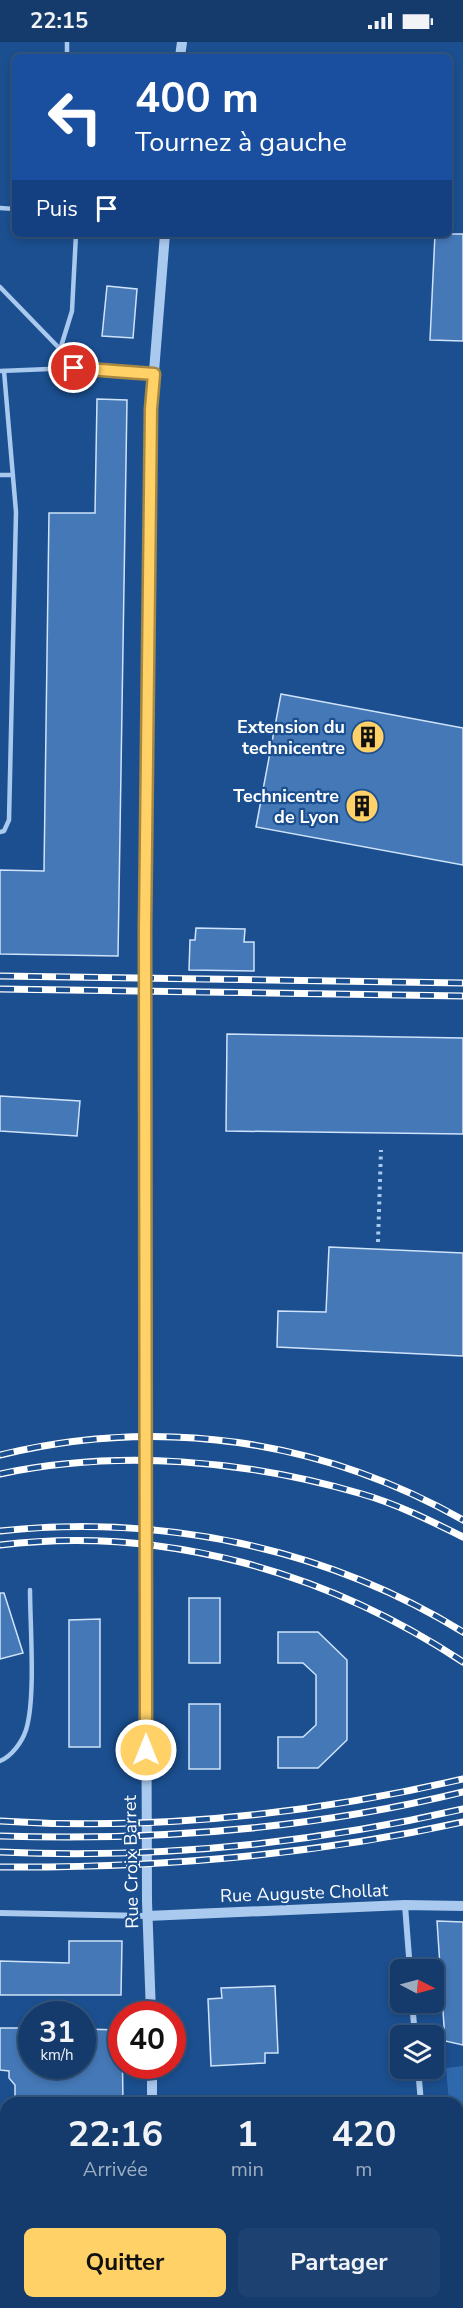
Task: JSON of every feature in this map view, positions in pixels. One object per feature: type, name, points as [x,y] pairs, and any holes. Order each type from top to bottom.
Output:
[{"type":"street","name":"Rue Croix Barret","points":[[150,2001],[147,1916],[145,929],[151,409],[165,237]]},
{"type":"street","name":"Rue Auguste Chollat","points":[[147,1916],[405,1905],[463,1906]]},
{"type":"street","points":[[405,1905],[409,1959]]},
{"type":"street","points":[[0,1912],[147,1916]]},
{"type":"street","points":[[152,2079],[152,2097]]},
{"type":"street","points":[[419,2079],[420,2097]]},
{"type":"lane","points":[[54,369],[72,311],[76,237]]},
{"type":"lane","points":[[0,286],[60,349]]},
{"type":"lane","points":[[0,832],[4,831],[9,820],[16,512],[2,371],[74,368],[154,374]]},
{"type":"lane","points":[[0,420],[8,420]]},
{"type":"lane","points":[[0,475],[13,475]]},
{"type":"lane","points":[[0,1761],[18,1747],[26,1730],[30,1706],[30,1590]]},
{"type":"path","points":[[378,1242],[381,1150]]},
{"type":"shaded area","points":[[463,2066],[463,2097],[448,2097],[446,2068]]},
{"type":"building","points":[[452,234],[463,234],[463,341],[430,340],[435,237],[452,237]]},
{"type":"building","points":[[107,286],[137,289],[133,338],[102,336]]},
{"type":"building","points":[[97,399],[127,400],[118,956],[0,954],[0,870],[44,871],[49,513],[95,513]]},
{"type":"building","name":"Technicentre de Lyon","points":[[281,694],[463,728],[463,865],[256,827]]},
{"type":"building","points":[[196,928],[245,929],[244,942],[254,942],[254,971],[189,970],[190,940],[195,940]]},
{"type":"building","points":[[227,1034],[463,1038],[463,1134],[226,1131]]},
{"type":"building","points":[[0,1096],[80,1101],[77,1136],[0,1131]]},
{"type":"building","points":[[329,1247],[463,1253],[463,1356],[277,1347],[278,1311],[326,1312]]},
{"type":"building","points":[[0,1593],[4,1593],[23,1653],[0,1659]]},
{"type":"building","points":[[189,1598],[220,1598],[220,1663],[189,1663]]},
{"type":"building","points":[[100,1619],[100,1747],[69,1747],[69,1620]]},
{"type":"building","points":[[278,1632],[318,1632],[347,1660],[347,1740],[318,1768],[278,1768],[278,1737],[303,1737],[316,1725],[316,1675],[303,1663],[278,1663]]},
{"type":"building","points":[[189,1704],[220,1704],[220,1769],[189,1769]]},
{"type":"building","points":[[437,1921],[463,1922],[463,2045],[445,2041],[444,1959],[440,1959]]},
{"type":"building","points":[[69,1941],[122,1941],[121,1995],[0,1995],[0,1961],[69,1963]]},
{"type":"building","points":[[275,1986],[278,2053],[265,2053],[265,2063],[211,2066],[208,1999],[222,1998],[221,1988]]},
{"type":"building","points":[[0,2028],[18,2028],[18,2079],[96,2079],[96,2029],[108,2030],[108,2079],[123,2079],[123,2097],[15,2097],[15,2085],[9,2078],[9,2071],[0,2070]]},
{"type":"railway","points":[[0,976],[463,983]]},
{"type":"railway","points":[[0,989],[463,996]]},
{"type":"railway","points":[[0,1455],[60,1443],[120,1437],[179,1437],[238,1442],[296,1454],[353,1470],[409,1492],[463,1520]]},
{"type":"railway","points":[[0,1474],[45,1466],[136,1460],[228,1466],[318,1482],[362,1494],[401,1508],[463,1537]]},
{"type":"railway","points":[[0,1531],[60,1527],[121,1528],[181,1533],[240,1543],[298,1558],[355,1578],[410,1603],[463,1632]]},
{"type":"railway","points":[[0,1545],[61,1541],[122,1542],[182,1550],[242,1562],[300,1580],[356,1603],[411,1630],[463,1662]]},
{"type":"railway","points":[[0,1821],[116,1824],[233,1817],[349,1802],[463,1779]]},
{"type":"railway","points":[[0,1836],[116,1836],[233,1830],[349,1815],[463,1792]]},
{"type":"railway","points":[[0,1852],[117,1853],[233,1846],[348,1831],[463,1809]]},
{"type":"railway","points":[[0,1867],[117,1865],[233,1858],[348,1844],[463,1822]]},
{"type":"place","name":"Extension du technicentre","points":[[368,737]]},
{"type":"place","name":"Technicentre de Lyon","points":[[362,806]]},
{"type":"route","points":[[74,368],[154,374],[151,409],[145,929],[146,1750]]}]
